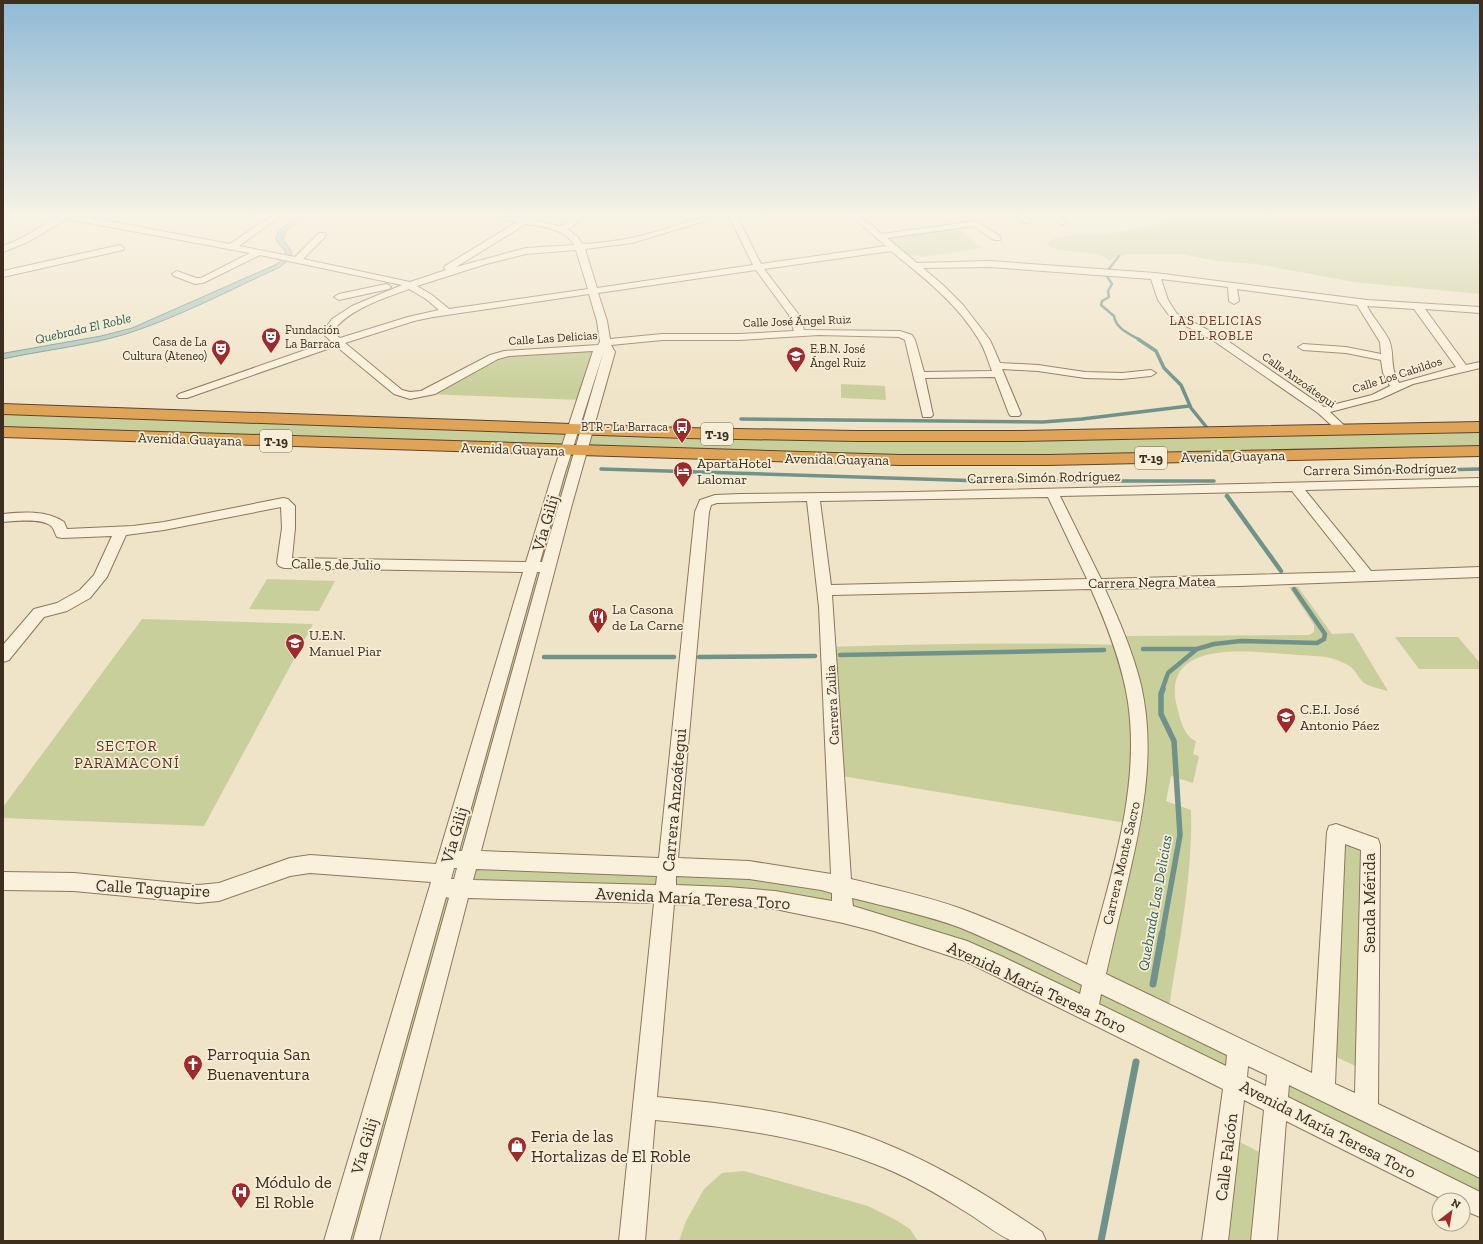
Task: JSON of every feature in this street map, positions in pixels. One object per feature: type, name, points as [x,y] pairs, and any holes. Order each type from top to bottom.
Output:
[{"type":"highway","name":"Avenida Guayana","points":[[3,410],[623,431],[856,436],[1021,436],[1480,427]]},
{"type":"highway","name":"T-19","points":[[545,428],[564,423],[586,412]]},
{"type":"highway","points":[[586,412],[601,424],[623,431]]},
{"type":"highway","name":"Avenida Guayana","points":[[3,432],[567,456],[590,456],[611,452],[800,458],[1048,460],[1480,451]]},
{"type":"street","points":[[177,274],[195,281],[203,280],[215,274]]},
{"type":"street","points":[[360,274],[407,284],[447,312]]},
{"type":"street","points":[[429,279],[437,274]]},
{"type":"street","points":[[339,297],[407,284],[446,274]]},
{"type":"street","points":[[588,274],[602,321],[605,345]]},
{"type":"street","points":[[183,396],[337,342],[411,319],[447,312],[714,274]]},
{"type":"street","points":[[762,274],[794,315],[800,332]]},
{"type":"street","points":[[924,274],[940,287],[960,307],[985,340],[1015,414]]},
{"type":"street","points":[[1128,274],[1232,285],[1361,302],[1477,311]]},
{"type":"street","name":"Calle Anzoátegui","points":[[1155,276],[1163,300],[1174,316],[1218,339],[1322,411],[1343,430]]},
{"type":"street","points":[[337,342],[328,333],[328,330],[335,322],[354,309],[407,284]]},
{"type":"street","points":[[1232,285],[1234,301]]},
{"type":"street","points":[[1361,302],[1365,312],[1385,342],[1388,373],[1396,387]]},
{"type":"street","points":[[1418,307],[1463,369]]},
{"type":"street","name":"Calle José Ángel Ruiz","points":[[605,345],[668,337],[739,337],[800,332],[860,332],[904,335],[910,340],[927,415]]},
{"type":"street","name":"Calle Las Delicias","points":[[337,342],[398,392],[403,395],[413,396],[438,390],[500,355],[517,352],[605,345]]},
{"type":"street","name":"Vía Gilij","points":[[366,1241],[448,877],[468,860],[567,456],[580,429],[586,412],[599,350],[605,345]]},
{"type":"street","points":[[1303,347],[1346,350],[1386,358]]},
{"type":"street","name":"Calle Los Cabildos","points":[[1322,411],[1376,397],[1409,382],[1480,365]]},
{"type":"street","points":[[918,375],[1038,368],[1085,375],[1122,376],[1151,372]]},
{"type":"street","name":"Carrera Simón Rodríguez","points":[[705,502],[715,499],[1480,482]]},
{"type":"street","points":[[1296,486],[1366,576]]},
{"type":"street","name":"Carrera Monte Sacro","points":[[1052,492],[1095,584],[1117,636],[1130,678],[1136,705],[1139,729],[1136,800],[1132,824],[1087,1009]]},
{"type":"street","name":"Carrera Zulia","points":[[813,497],[824,590],[830,661],[843,913]]},
{"type":"street","name":"Calle 5 de Julio","points":[[3,518],[31,517],[52,521],[59,525],[62,534],[121,531],[164,526],[282,502],[288,506],[289,521],[288,541],[284,563],[540,567]]},
{"type":"street","name":"Carrera Anzoátegui","points":[[632,1241],[693,596],[702,512],[705,502]]},
{"type":"street","points":[[3,656],[39,613],[62,607],[86,594],[100,577],[121,531]]},
{"type":"street","name":"Vía Gilij","points":[[337,1241],[448,877],[540,567]]},
{"type":"street","name":"Carrera Negra Matea","points":[[824,590],[1239,581],[1480,572]]},
{"type":"street","name":"Senda Mérida","points":[[1323,1089],[1336,832],[1371,845],[1366,1110]]},
{"type":"street","name":"Avenida María Teresa Toro","points":[[448,877],[468,860],[667,866],[749,870],[794,876],[877,894],[962,919],[1000,935],[1323,1089],[1480,1166]]},
{"type":"street","name":"Calle Taguapire","points":[[3,881],[74,882],[198,894],[219,892],[290,867],[310,864],[448,877]]},
{"type":"street","name":"Avenida María Teresa Toro","points":[[448,877],[665,894],[756,898],[804,905],[874,920],[967,951],[1087,1009],[1480,1205]]},
{"type":"street","name":"Calle Falcón","points":[[1215,1241],[1238,1049]]},
{"type":"street","points":[[1264,1241],[1279,1068]]},
{"type":"street","points":[[645,1108],[705,1113],[778,1124],[810,1131],[872,1150],[951,1188],[992,1213],[1033,1241]]},
{"type":"green space","points":[[1311,274],[1480,274],[1480,294],[1354,282]]},
{"type":"green space","points":[[608,347],[588,429],[856,436],[1480,427],[1480,451],[1048,460],[581,451],[587,429],[573,429],[582,400],[426,394],[494,357]]},
{"type":"green space","points":[[841,384],[885,386],[886,400],[841,398]]},
{"type":"green space","points":[[3,409],[573,429],[566,450],[581,451],[469,859],[717,868],[877,894],[1094,979],[1132,824],[836,775],[829,647],[974,644],[1120,645],[1117,636],[1309,635],[1314,632],[1314,625],[1289,587],[1298,587],[1332,634],[1353,633],[1388,691],[1364,683],[1349,666],[1329,658],[1249,652],[1210,654],[1193,660],[1181,670],[1175,685],[1177,707],[1181,722],[1188,736],[1196,741],[1193,754],[1199,756],[1193,783],[1171,776],[1166,801],[1191,810],[1190,861],[1168,1015],[1239,1049],[1234,1082],[994,963],[804,905],[461,888],[366,1241],[337,1241],[439,888],[460,888],[468,860],[447,859],[566,451],[3,432]]},
{"type":"green space","points":[[267,579],[335,581],[319,611],[249,609]]},
{"type":"green space","points":[[142,619],[313,624],[204,826],[3,818],[3,807]]},
{"type":"green space","points":[[1395,637],[1458,637],[1480,663],[1480,669],[1419,669]]},
{"type":"green space","points":[[1336,832],[1371,845],[1367,1071],[1325,1052]]},
{"type":"green space","points":[[1279,1068],[1480,1166],[1480,1205],[1471,1200],[1471,1192],[1454,1192],[1276,1103]]},
{"type":"green space","points":[[1228,1136],[1271,1158],[1264,1241],[1215,1241]]},
{"type":"green space","points":[[744,1171],[868,1206],[910,1229],[918,1241],[679,1241],[686,1221],[704,1189],[722,1173]]},
{"type":"water","points":[[254,274],[265,274],[165,320],[126,334],[96,342],[3,359],[3,354],[5,353],[101,336],[132,328]]},
{"type":"waterway","name":"Quebrada Las Delicias","points":[[1106,275],[1112,284],[1108,291],[1109,297],[1102,301],[1101,305],[1114,316],[1115,321],[1120,328],[1140,340]]},
{"type":"waterway","name":"Quebrada Las Delicias","points":[[1138,339],[1156,351],[1164,368],[1181,385],[1191,408],[1208,429]]},
{"type":"waterway","points":[[741,419],[1043,422],[1082,419],[1189,406]]},
{"type":"waterway","points":[[601,469],[984,481],[1214,481]]},
{"type":"waterway","points":[[1355,472],[1480,469]]},
{"type":"waterway","name":"Quebrada Las Delicias","points":[[1227,496],[1281,571]]},
{"type":"waterway","name":"Quebrada Las Delicias","points":[[1197,649],[1214,644],[1241,641],[1317,643],[1324,639],[1325,634],[1294,589]]},
{"type":"waterway","points":[[1143,649],[1197,649]]},
{"type":"waterway","name":"Quebrada Las Delicias","points":[[1162,690],[1168,673],[1197,649]]},
{"type":"waterway","points":[[840,655],[1104,650]]},
{"type":"waterway","points":[[699,657],[815,656]]},
{"type":"waterway","points":[[544,657],[674,657]]},
{"type":"waterway","name":"Quebrada Las Delicias","points":[[1162,935],[1180,835],[1174,741],[1161,714],[1161,694],[1163,689]]},
{"type":"waterway","name":"Quebrada Las Delicias","points":[[1153,984],[1162,934]]},
{"type":"waterway","name":"Quebrada Las Delicias","points":[[1101,1241],[1136,1062]]},
{"type":"place","name":"Fundación La Barraca","points":[[271,354]]},
{"type":"place","name":"Casa de La Cultura (Ateneo)","points":[[221,366]]},
{"type":"place","name":"E.B.N. José Ángel Ruiz","points":[[796,373]]},
{"type":"place","name":"BTR - La Barraca","points":[[682,444]]},
{"type":"place","name":"ApartaHotel Lalomar","points":[[683,488]]},
{"type":"place","name":"La Casona de La Carne","points":[[598,634]]},
{"type":"place","name":"U.E.N. Manuel Piar","points":[[295,660]]},
{"type":"place","name":"C.E.I. José Antonio Páez","points":[[1286,734]]},
{"type":"place","name":"Parroquia San Buenaventura","points":[[193,1081]]},
{"type":"place","name":"Feria de las Hortalizas de El Roble","points":[[517,1163]]},
{"type":"place","name":"Módulo de El Roble","points":[[241,1209]]},
{"type":"district","name":"LAS DELICIAS DEL ROBLE","points":[[1216,328]]},
{"type":"district","name":"SECTOR PARAMACONÍ","points":[[127,754]]},
{"type":"water label","name":"Quebrada El Roble","points":[[83,328]]}]
